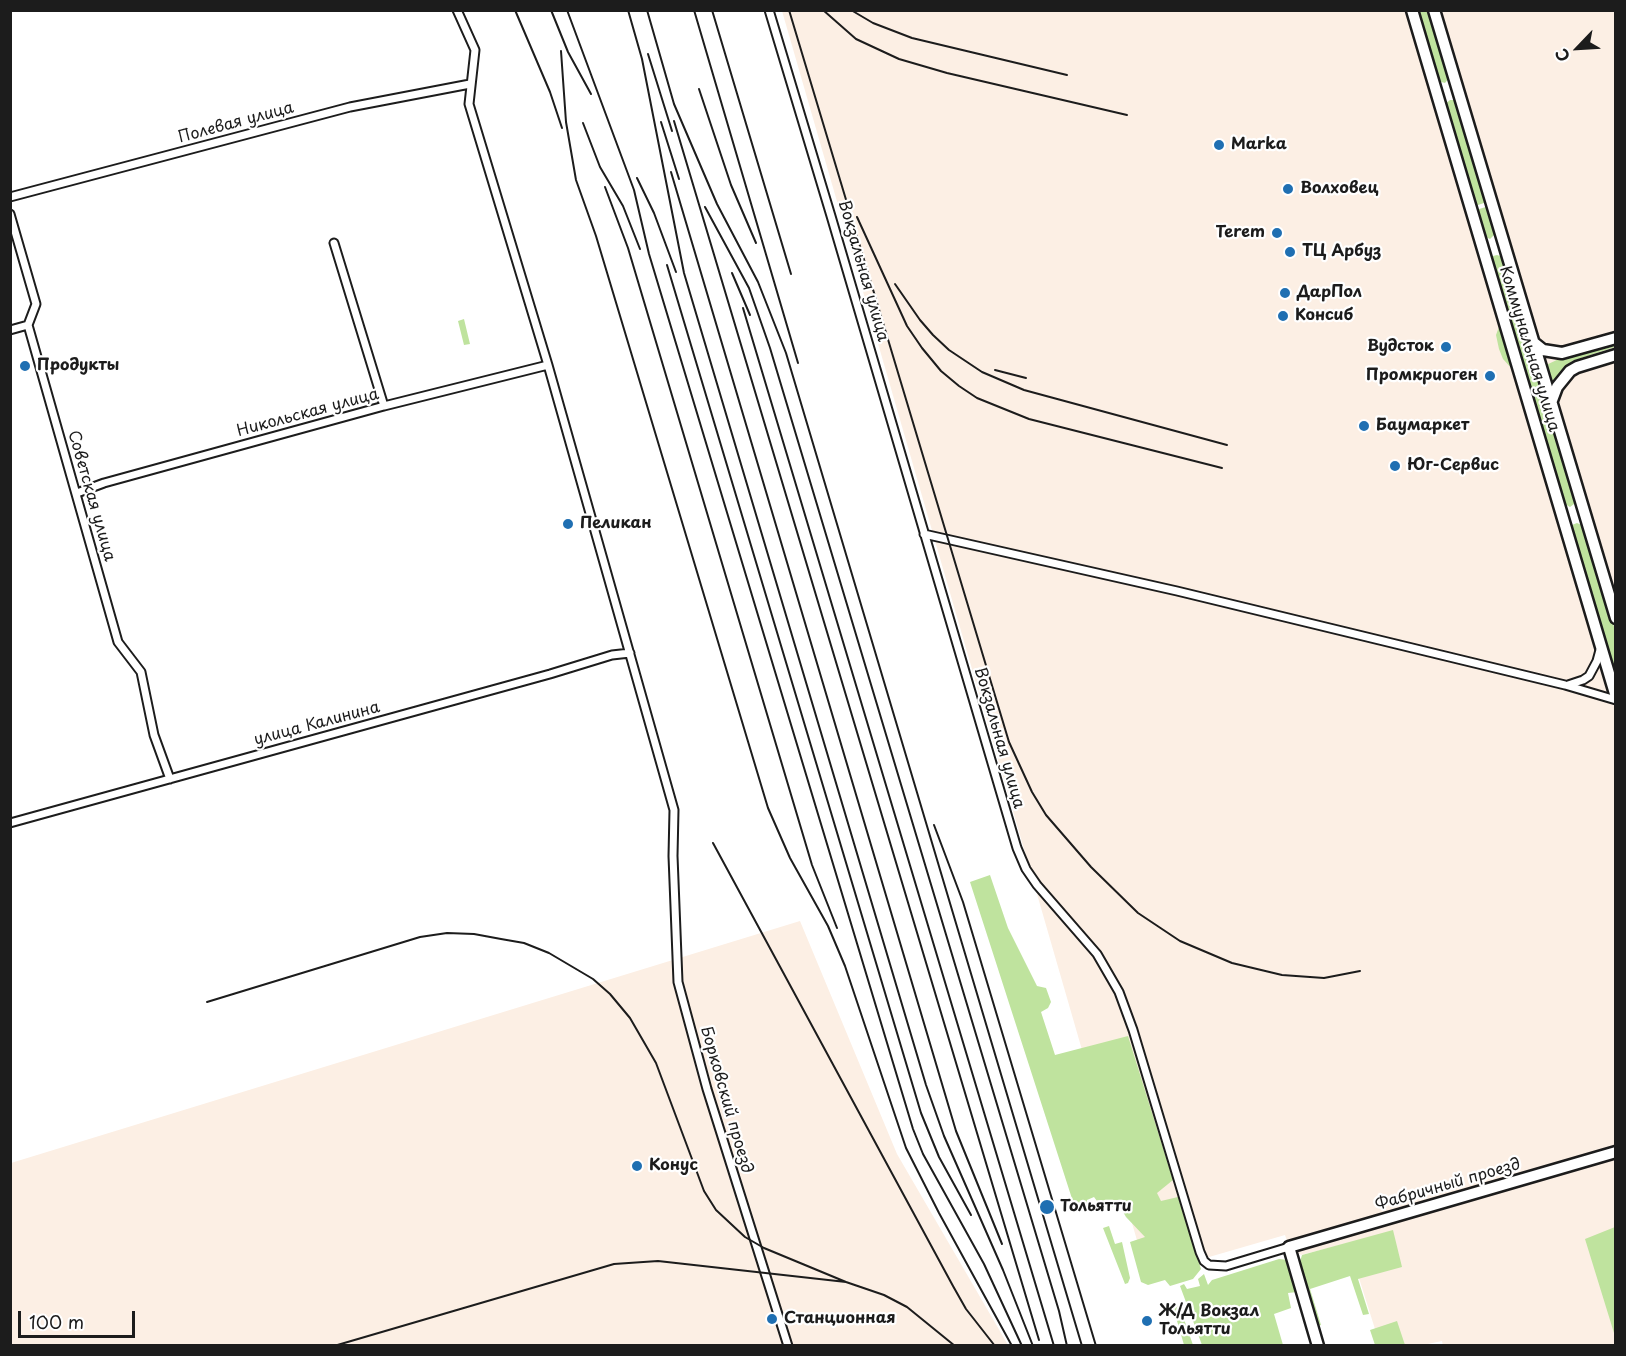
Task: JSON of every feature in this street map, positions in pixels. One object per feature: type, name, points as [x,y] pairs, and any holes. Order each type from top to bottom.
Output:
[{"type":"main road","name":"Коммунальная улица","points":[[1412,10],[1616,698]]},
{"type":"main road","name":"Коммунальная улица","points":[[1434,10],[1616,618]]},
{"type":"main road","points":[[1435,88],[1440,92],[1448,92],[1455,80]]},
{"type":"main road","points":[[1442,110],[1442,102],[1448,97],[1457,98],[1461,102]]},
{"type":"main road","points":[[1484,253],[1505,247]]},
{"type":"main road","points":[[1533,342],[1543,350],[1562,353],[1616,338]]},
{"type":"main road","points":[[1551,403],[1557,387],[1570,372],[1577,367],[1616,355]]},
{"type":"main road","points":[[1563,518],[1584,512]]},
{"type":"main road","name":"Фабричный проезд","points":[[1289,1247],[1616,1152]]},
{"type":"main road","points":[[1289,1247],[1318,1346]]},
{"type":"street","points":[[457,10],[475,50],[469,104],[548,365],[630,653]]},
{"type":"street","name":"Вокзальная улица","points":[[769,10],[1017,848],[1026,869],[1037,885],[1097,954],[1119,992],[1133,1030],[1204,1261],[1209,1265],[1226,1266],[1289,1247]]},
{"type":"street","points":[[1404,10],[1416,23]]},
{"type":"street","name":"Полевая улица","points":[[10,197],[350,107],[470,84]]},
{"type":"street","name":"Советская улица","points":[[10,214],[36,304],[28,325],[117,642],[141,672],[154,735],[170,779]]},
{"type":"street","points":[[334,243],[384,406]]},
{"type":"street","points":[[10,330],[28,325]]},
{"type":"street","name":"Никольская улица","points":[[77,493],[104,483],[384,406],[548,365]]},
{"type":"street","points":[[924,534],[1177,591],[1616,698]]},
{"type":"street","points":[[1565,686],[1576,684],[1588,676],[1598,661],[1600,644]]},
{"type":"street","name":"улица Калинина","points":[[10,823],[612,655],[630,653]]},
{"type":"street","name":"Борковский проезд","points":[[630,653],[674,810],[673,856],[678,982],[707,1089],[788,1346]]},
{"type":"shaded area","points":[[782,11],[1409,11],[1615,708],[1615,1345],[1443,1346],[1442,1341],[1423,1345],[1380,1345],[1348,1243],[1301,1255],[1289,1247],[1285,1235],[1147,1275]]},
{"type":"shaded area","points":[[1441,11],[1615,11],[1615,595]]},
{"type":"shaded area","points":[[800,921],[897,1154],[1008,1345],[11,1346],[11,1163]]},
{"type":"green space","points":[[1416,11],[1430,11],[1449,78],[1445,83],[1438,81]]},
{"type":"green space","points":[[1450,100],[1458,103],[1487,202],[1475,206],[1445,104]]},
{"type":"green space","points":[[1489,206],[1496,233],[1490,239],[1484,236],[1476,210]]},
{"type":"green space","points":[[1497,255],[1503,257],[1575,498],[1574,504],[1570,507],[1563,503],[1491,260]]},
{"type":"green space","points":[[464,319],[470,344],[464,345],[458,321]]},
{"type":"green space","points":[[1500,324],[1513,370],[1503,359],[1499,349],[1496,335]]},
{"type":"green space","points":[[1615,341],[1615,347],[1572,361],[1561,372],[1551,388],[1544,366],[1561,358]]},
{"type":"green space","points":[[1577,523],[1584,526],[1615,630],[1615,677],[1571,528]]},
{"type":"green space","points":[[990,875],[1008,928],[1037,986],[1046,988],[1051,1002],[1048,1008],[1041,1012],[1055,1055],[1128,1036],[1173,1180],[1157,1193],[1161,1201],[1178,1197],[1201,1269],[1193,1279],[1170,1286],[1165,1280],[1148,1285],[1141,1282],[1130,1242],[1145,1237],[1126,1217],[1118,1203],[1111,1208],[1103,1209],[1094,1197],[1087,1200],[1086,1209],[1077,1212],[970,882]]},
{"type":"green space","points":[[1109,1226],[1115,1244],[1122,1242],[1130,1278],[1125,1284],[1103,1228]]},
{"type":"green space","points":[[1615,1227],[1616,1333],[1614,1333],[1585,1239]]},
{"type":"green space","points":[[1393,1230],[1402,1267],[1358,1279],[1369,1314],[1363,1315],[1350,1276],[1310,1289],[1321,1325],[1317,1326],[1299,1265],[1302,1255]]},
{"type":"green space","points":[[1279,1259],[1288,1260],[1297,1292],[1288,1293],[1291,1308],[1274,1314],[1283,1345],[1202,1345],[1180,1286],[1184,1284],[1187,1289],[1200,1286],[1198,1279],[1204,1274],[1208,1285],[1212,1280]]},
{"type":"green space","points":[[1179,1305],[1193,1345],[1184,1345],[1173,1307]]},
{"type":"green space","points":[[1397,1321],[1405,1345],[1375,1345],[1370,1330]]},
{"type":"railway","points":[[515,10],[550,92],[562,128]]},
{"type":"railway","points":[[551,10],[568,52],[591,94]]},
{"type":"railway","points":[[567,10],[634,190],[649,254],[913,1129],[923,1154],[984,1264],[1022,1346]]},
{"type":"railway","points":[[628,10],[642,59],[684,273],[926,1085],[944,1136],[1003,1270],[1033,1346]]},
{"type":"railway","points":[[647,10],[674,104],[717,204],[758,282],[786,353],[1082,1346]]},
{"type":"railway","points":[[694,10],[798,363]]},
{"type":"railway","points":[[712,10],[791,274]]},
{"type":"railway","points":[[789,10],[1009,742],[1032,792],[1046,815],[1091,867],[1138,913],[1180,941],[1232,963],[1282,975],[1324,978],[1360,971]]},
{"type":"railway","points":[[823,10],[856,39],[899,59],[947,73],[1127,115]]},
{"type":"railway","points":[[851,10],[873,23],[912,38],[1067,75]]},
{"type":"railway","points":[[561,51],[566,122],[576,180],[596,236],[768,808],[790,858],[828,926],[845,966],[906,1148],[1012,1346]]},
{"type":"railway","points":[[648,54],[672,131]]},
{"type":"railway","points":[[699,89],[731,185],[756,243]]},
{"type":"railway","points":[[674,121],[1039,1340]]},
{"type":"railway","points":[[661,122],[679,179]]},
{"type":"railway","points":[[583,123],[600,167],[623,206],[640,249]]},
{"type":"railway","points":[[671,172],[956,1131],[1002,1244]]},
{"type":"railway","points":[[637,178],[654,213],[676,272]]},
{"type":"railway","points":[[605,187],[628,248],[812,865],[837,928]]},
{"type":"railway","points":[[705,207],[749,288],[770,348],[1059,1311],[1067,1346]]},
{"type":"railway","points":[[857,217],[907,326],[941,371],[959,386],[977,398],[1029,419],[1222,468]]},
{"type":"railway","points":[[667,265],[921,1113],[939,1157],[971,1215]]},
{"type":"railway","points":[[732,273],[750,315]]},
{"type":"railway","points":[[895,284],[933,335],[949,350],[982,372],[1024,390],[1227,445]]},
{"type":"railway","points":[[743,308],[1054,1346]]},
{"type":"railway","points":[[995,370],[1026,378]]},
{"type":"railway","points":[[934,825],[963,902],[1096,1346]]},
{"type":"railway","points":[[713,843],[953,1286],[966,1309],[995,1346]]},
{"type":"railway","points":[[207,1002],[420,937],[447,933],[474,934],[524,943],[549,953],[593,979],[610,994],[630,1018],[656,1063],[704,1191],[716,1210],[745,1237],[764,1248],[846,1282]]},
{"type":"railway","points":[[334,1346],[614,1264],[658,1261],[846,1282],[884,1295],[907,1307],[955,1346]]},
{"type":"place","name":"Marka","points":[[1219,145]]},
{"type":"place","name":"Волховец","points":[[1288,189]]},
{"type":"place","name":"Terem","points":[[1277,233]]},
{"type":"place","name":"ТЦ Арбуз","points":[[1290,252]]},
{"type":"place","name":"ДарПол","points":[[1285,293]]},
{"type":"place","name":"Консиб","points":[[1283,316]]},
{"type":"place","name":"Вудсток","points":[[1446,347]]},
{"type":"place","name":"Продукты","points":[[25,366]]},
{"type":"place","name":"Промкриоген","points":[[1490,376]]},
{"type":"place","name":"Баумаркет","points":[[1364,426]]},
{"type":"place","name":"Юг-Сервис","points":[[1395,466]]},
{"type":"place","name":"Пеликан","points":[[568,524]]},
{"type":"place","name":"Конус","points":[[637,1166]]},
{"type":"place","name":"Тольятти","points":[[1047,1207]]},
{"type":"place","name":"Станционная","points":[[772,1319]]},
{"type":"place","name":"Ж/Д Вокзал Тольятти","points":[[1147,1321]]}]
